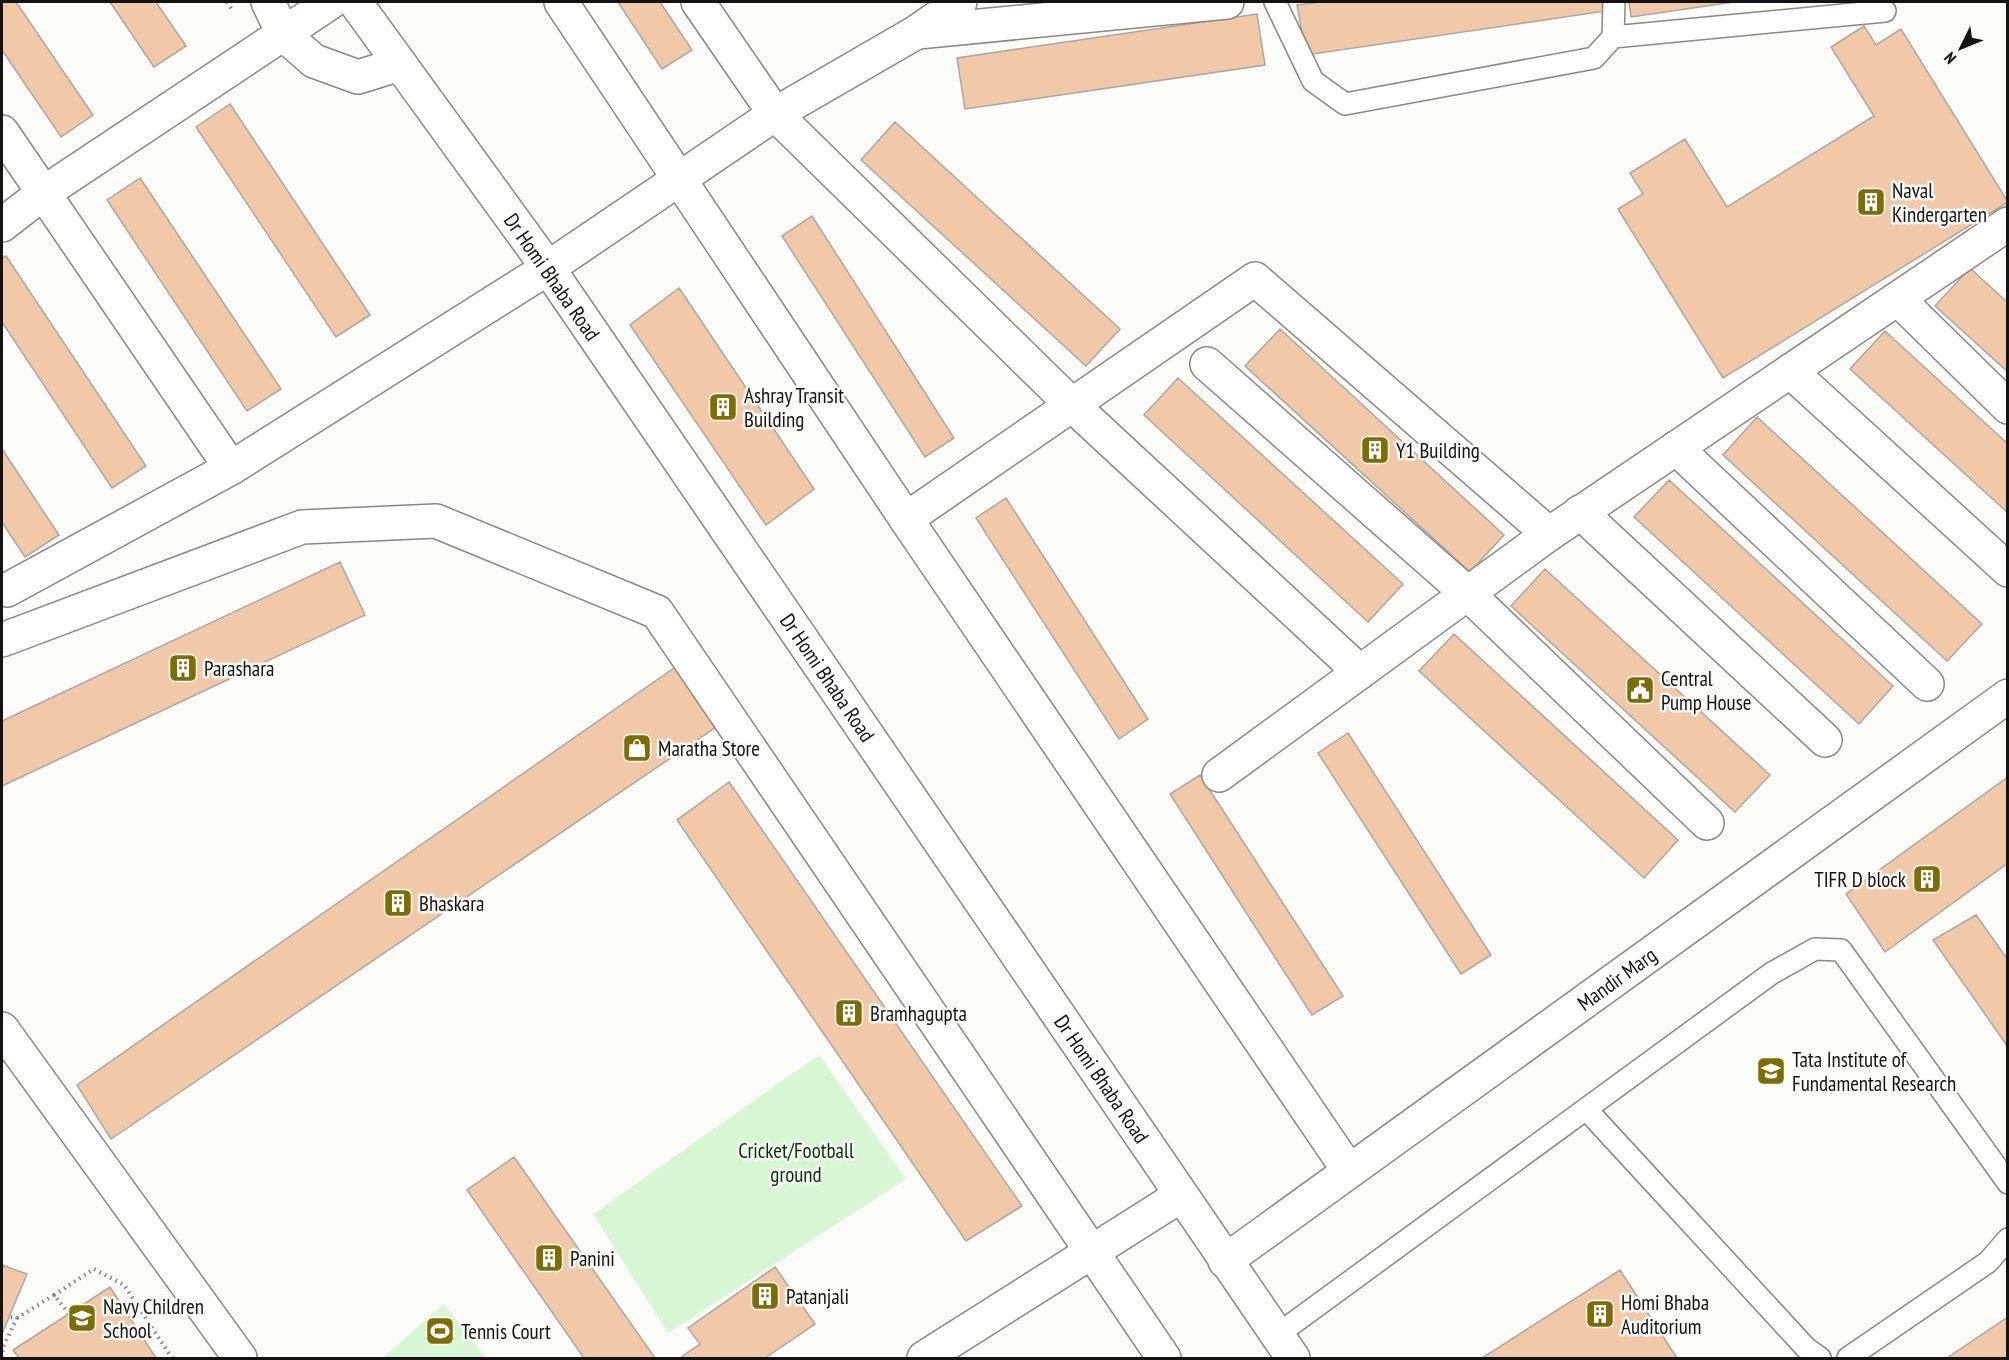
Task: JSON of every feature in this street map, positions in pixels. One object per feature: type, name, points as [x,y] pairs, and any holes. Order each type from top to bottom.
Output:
[{"type":"street","points":[[268,2],[284,35],[314,61],[358,77],[400,64]]},
{"type":"street","points":[[2,225],[42,194],[331,2]]},
{"type":"street","name":"Dr Homi Bhaba Road","points":[[355,2],[548,268],[1285,1347]]},
{"type":"street","points":[[561,2],[682,179],[906,519],[1349,1172]]},
{"type":"street","points":[[698,2],[775,114],[1071,404],[1360,672]]},
{"type":"street","points":[[7,590],[231,468],[548,268],[775,114],[915,33],[960,2]]},
{"type":"street","points":[[915,33],[1227,2]]},
{"type":"street","points":[[2,132],[42,194],[231,468]]},
{"type":"street","points":[[1219,775],[1580,512],[2007,224]]},
{"type":"street","points":[[906,519],[1255,279],[1549,534]]},
{"type":"street","points":[[1898,298],[2007,407]]},
{"type":"street","points":[[1207,364],[1467,593],[1707,823]]},
{"type":"street","points":[[1790,371],[2007,570]]},
{"type":"street","points":[[1676,448],[1927,684]]},
{"type":"street","points":[[1580,512],[1825,740]]},
{"type":"street","points":[[2,640],[302,527],[425,521],[436,521],[657,612],[1164,1359]]},
{"type":"street","name":"Mandir Marg","points":[[1225,1261],[2007,696]]},
{"type":"street","points":[[2,1029],[240,1359]]},
{"type":"street","points":[[924,1359],[1180,1196]]},
{"type":"lane","points":[[1275,2],[1313,81],[1345,105],[1594,58],[1613,36],[1614,2]]},
{"type":"lane","points":[[1613,36],[1885,11]]},
{"type":"lane","points":[[1285,1347],[1586,1109],[1772,973],[1815,950],[1841,950],[2007,1183]]},
{"type":"lane","points":[[1586,1109],[1806,1348],[1820,1359]]},
{"type":"lane","points":[[1848,1359],[1988,1262],[2007,1239]]},
{"type":"path","points":[[2,1359],[3,1347],[17,1318],[94,1269],[124,1285],[172,1359]]},
{"type":"path","points":[[54,1295],[69,1314]]},
{"type":"path","points":[[9,1317],[17,1318]]},
{"type":"green space","name":"Cricket/Football ground","points":[[819,1055],[906,1179],[668,1333],[593,1214]]},
{"type":"green space","name":"Tennis Court","points":[[444,1304],[486,1358],[383,1358]]},
{"type":"building","points":[[2,2],[16,2],[93,115],[61,137],[2,50]]},
{"type":"building","points":[[110,2],[156,2],[186,46],[154,67]]},
{"type":"building","points":[[618,2],[660,2],[692,50],[662,69]]},
{"type":"building","points":[[1321,2],[1604,2],[1606,11],[1306,55],[1297,5]]},
{"type":"building","points":[[1629,2],[1734,2],[1631,17]]},
{"type":"building","points":[[1257,14],[1265,65],[965,109],[957,58]]},
{"type":"building","name":"Naval Kindergarten","points":[[1864,26],[1876,45],[1901,29],[2008,202],[1723,378],[1618,209],[1643,194],[1630,173],[1685,139],[1727,207],[1874,116],[1831,47]]},
{"type":"building","points":[[230,104],[370,315],[336,337],[196,127]]},
{"type":"building","points":[[895,122],[1120,329],[1086,366],[861,160]]},
{"type":"building","points":[[140,178],[281,389],[247,411],[107,200]]},
{"type":"building","points":[[812,216],[954,438],[925,457],[782,236]]},
{"type":"building","points":[[6,256],[146,466],[112,488],[2,322],[2,258]]},
{"type":"building","points":[[1970,268],[2008,303],[2008,372],[1935,306]]},
{"type":"building","name":"Ashray Transit Building","points":[[679,288],[814,489],[766,525],[630,325]]},
{"type":"building","name":"Y1 Building","points":[[1280,329],[1504,535],[1470,572],[1245,366]]},
{"type":"building","points":[[1885,331],[2008,444],[2008,513],[1850,369]]},
{"type":"building","points":[[1178,378],[1403,584],[1368,622],[1144,415]]},
{"type":"building","points":[[1757,417],[1982,624],[1947,661],[1723,455]]},
{"type":"building","points":[[2,449],[59,535],[25,557],[2,522]]},
{"type":"building","points":[[1669,480],[1893,686],[1859,724],[1634,517]]},
{"type":"building","points":[[1006,498],[1148,719],[1119,739],[976,518]]},
{"type":"building","name":"Parashara","points":[[340,562],[365,615],[2,786],[2,721]]},
{"type":"building","name":"Central Pump House","points":[[1545,569],[1770,775],[1735,812],[1511,606]]},
{"type":"building","points":[[1454,634],[1678,840],[1644,878],[1419,671]]},
{"type":"building","name":"Bhaskara","points":[[684,661],[725,721],[111,1139],[77,1085]]},
{"type":"building","points":[[1348,733],[1491,955],[1461,974],[1318,753]]},
{"type":"building","points":[[1200,775],[1343,996],[1312,1015],[1170,794]]},
{"type":"building","name":"TIFR D block","points":[[2008,777],[2008,863],[1885,952],[1846,894]]},
{"type":"building","name":"Bramhagupta","points":[[729,782],[1022,1206],[966,1241],[677,820]]},
{"type":"building","points":[[1976,915],[2008,960],[2008,1047],[1933,940]]},
{"type":"building","name":"Panini","points":[[514,1157],[655,1358],[584,1358],[467,1190]]},
{"type":"building","points":[[2,1265],[27,1274],[2,1334]]},
{"type":"building","name":"Patanjali","points":[[775,1267],[815,1324],[765,1358],[680,1358],[700,1344],[688,1328]]},
{"type":"building","name":"Homi Bhaba Auditorium","points":[[1620,1270],[1677,1358],[1482,1358]]},
{"type":"building","points":[[110,1287],[156,1358],[19,1358],[13,1350]]},
{"type":"building","points":[[2008,1317],[2008,1358],[1947,1358]]},
{"type":"place","name":"Naval Kindergarten","points":[[1871,202]]},
{"type":"place","name":"Ashray Transit Building","points":[[723,407]]},
{"type":"place","name":"Y1 Building","points":[[1375,450]]},
{"type":"place","name":"Parashara","points":[[183,668]]},
{"type":"place","name":"Central Pump House","points":[[1640,690]]},
{"type":"place","name":"Maratha Store","points":[[637,748]]},
{"type":"place","name":"TIFR D block","points":[[1927,879]]},
{"type":"place","name":"Bhaskara","points":[[398,903]]},
{"type":"place","name":"Bramhagupta","points":[[849,1013]]},
{"type":"place","name":"Tata Institute of Fundamental Research","points":[[1771,1071]]},
{"type":"place","name":"Panini","points":[[549,1258]]},
{"type":"place","name":"Patanjali","points":[[765,1296]]},
{"type":"place","name":"Homi Bhaba Auditorium","points":[[1600,1314]]},
{"type":"place","name":"Navy Children School","points":[[82,1318]]},
{"type":"place","name":"Tennis Court","points":[[440,1331]]}]
